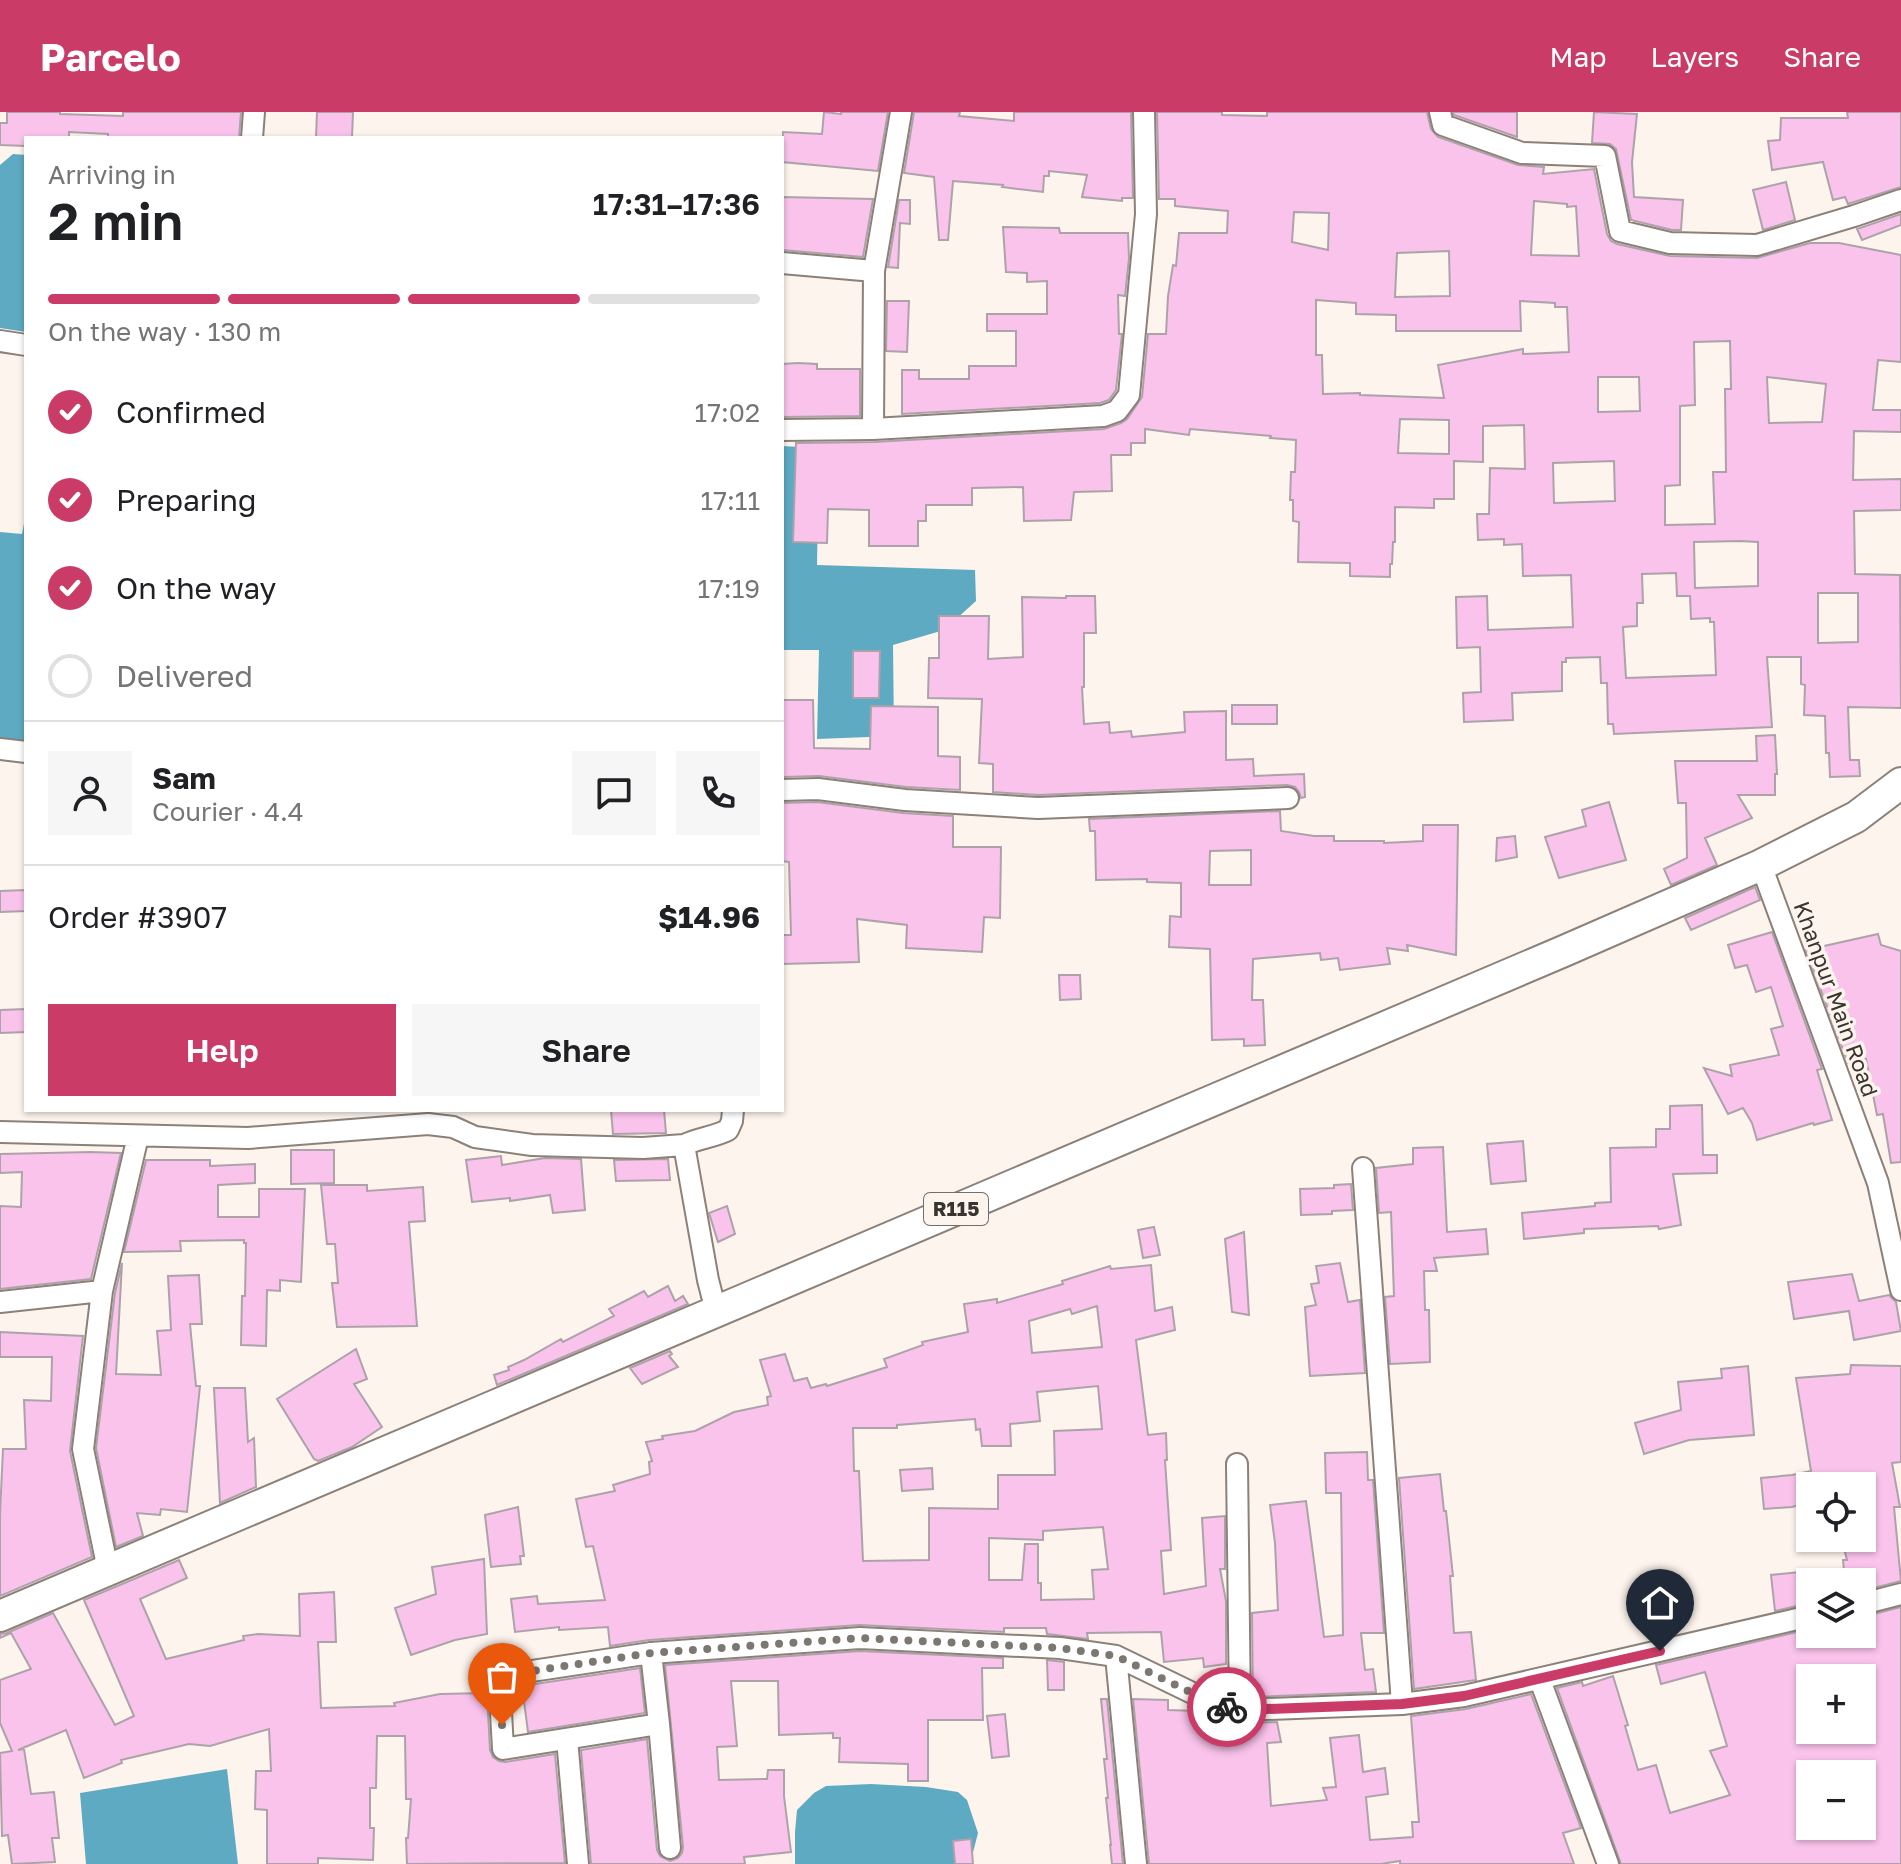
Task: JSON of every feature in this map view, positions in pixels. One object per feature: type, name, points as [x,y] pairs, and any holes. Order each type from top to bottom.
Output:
[{"type":"main road","name":"R115","points":[[0,1616],[1761,865],[1856,817],[1901,783]]},
{"type":"street","points":[[252,136],[254,112]]},
{"type":"street","points":[[873,429],[874,271],[901,112]]},
{"type":"street","points":[[784,430],[873,429],[1103,416],[1117,411],[1129,395],[1146,214],[1144,112]]},
{"type":"street","points":[[1440,112],[1443,125],[1522,153],[1605,156],[1620,231],[1670,243],[1757,245],[1901,200]]},
{"type":"street","points":[[784,263],[874,271]]},
{"type":"street","points":[[0,341],[24,345]]},
{"type":"street","points":[[0,749],[24,752]]},
{"type":"street","points":[[784,790],[818,789],[905,800],[1038,808],[1288,798]]},
{"type":"street","name":"Khanpur Main Road","points":[[1761,865],[1878,1183],[1901,1290]]},
{"type":"street","points":[[0,1132],[248,1138],[428,1124],[453,1127],[475,1137],[532,1145],[643,1148],[684,1145],[716,1136],[728,1130],[733,1112]]},
{"type":"street","points":[[108,1570],[83,1449],[102,1291],[138,1136]]},
{"type":"street","points":[[684,1145],[716,1311]]},
{"type":"street","points":[[1363,1168],[1402,1704]]},
{"type":"street","points":[[0,1302],[102,1291]]},
{"type":"street","points":[[1237,1464],[1240,1710]]},
{"type":"street","points":[[1876,1600],[1901,1594]]},
{"type":"street","points":[[659,1724],[503,1749],[499,1676],[651,1653],[860,1638],[1060,1648],[1116,1656],[1215,1704],[1240,1710],[1402,1704],[1464,1696],[1540,1680],[1796,1619]]},
{"type":"street","points":[[651,1653],[670,1848]]},
{"type":"street","points":[[1116,1656],[1136,1864]]},
{"type":"street","points":[[1540,1680],[1608,1864]]},
{"type":"street","points":[[567,1739],[578,1864]]},
{"type":"water","points":[[13,154],[24,155],[24,332],[0,328],[0,165]]},
{"type":"water","points":[[784,446],[819,448],[817,565],[975,570],[976,601],[944,630],[893,645],[894,736],[817,739],[819,650],[784,650]]},
{"type":"water","points":[[24,524],[24,745],[0,742],[0,532],[22,534]]},
{"type":"water","points":[[227,1769],[238,1864],[86,1864],[80,1793]]},
{"type":"water","points":[[871,1784],[958,1792],[967,1800],[978,1833],[970,1864],[795,1864],[797,1810],[826,1786]]},
{"type":"building","points":[[7,112],[123,116],[123,112],[241,112],[239,136],[108,136],[69,132],[69,136],[24,136],[24,146],[0,145],[0,123],[7,123]]},
{"type":"building","points":[[317,112],[353,112],[352,136],[316,136]]},
{"type":"building","points":[[824,112],[888,112],[878,171],[784,162],[783,132],[822,134]]},
{"type":"building","points":[[914,112],[960,112],[959,116],[1014,121],[1014,112],[1131,112],[1133,198],[1122,198],[1122,201],[1082,197],[1087,175],[1049,171],[1049,176],[1044,176],[1043,192],[953,181],[948,240],[939,240],[934,177],[904,173]]},
{"type":"building","points":[[1157,112],[1267,116],[1267,112],[1427,112],[1431,129],[1438,137],[1518,165],[1544,167],[1543,174],[1594,169],[1607,234],[1617,244],[1670,256],[1757,258],[1810,243],[1839,243],[1901,255],[1901,362],[1878,360],[1873,410],[1901,410],[1901,432],[1854,431],[1853,480],[1901,479],[1901,510],[1854,511],[1855,574],[1900,575],[1901,708],[1848,707],[1850,760],[1859,760],[1860,776],[1830,777],[1825,716],[1804,715],[1805,685],[1801,684],[1801,657],[1767,657],[1772,727],[1614,734],[1613,724],[1608,724],[1607,683],[1601,683],[1600,657],[1566,658],[1566,662],[1562,662],[1562,691],[1512,693],[1513,720],[1464,722],[1463,693],[1481,692],[1480,647],[1457,648],[1456,597],[1487,596],[1488,630],[1573,627],[1571,575],[1523,576],[1522,544],[1504,545],[1504,539],[1478,540],[1477,514],[1489,514],[1490,468],[1525,469],[1524,425],[1483,426],[1483,462],[1454,461],[1454,499],[1434,499],[1434,508],[1395,507],[1395,542],[1390,577],[1350,576],[1350,563],[1298,562],[1299,522],[1293,521],[1293,500],[1290,500],[1296,440],[1190,429],[1189,435],[1145,429],[1145,443],[1131,443],[1131,455],[1111,455],[1112,491],[1074,492],[1071,520],[1024,521],[1023,487],[972,488],[972,505],[926,505],[926,521],[918,521],[918,546],[869,546],[869,510],[828,509],[827,543],[793,542],[796,443],[874,442],[1104,429],[1127,419],[1142,397],[1148,334],[1166,334],[1168,296],[1173,265],[1176,266],[1179,233],[1227,233],[1228,211],[1175,206],[1175,199],[1159,199]],"holes":[[[1534,201],[1576,206],[1579,256],[1531,255]],[[1294,212],[1329,213],[1328,250],[1292,242]],[[1449,251],[1450,296],[1395,297],[1397,253]],[[1316,300],[1356,303],[1356,314],[1396,315],[1396,331],[1521,331],[1520,301],[1555,303],[1555,307],[1567,307],[1569,352],[1523,354],[1523,349],[1438,365],[1444,398],[1323,394],[1322,355],[1316,355]],[[1730,341],[1731,389],[1725,389],[1726,472],[1713,472],[1715,524],[1665,525],[1665,486],[1680,485],[1680,406],[1695,405],[1694,342]],[[1598,377],[1639,377],[1640,411],[1598,412]],[[1767,377],[1826,384],[1822,422],[1769,423]],[[1400,419],[1449,420],[1449,454],[1398,453]],[[1614,461],[1615,501],[1554,503],[1553,463]],[[1694,542],[1758,542],[1758,586],[1695,588]],[[1676,573],[1677,596],[1690,596],[1691,619],[1710,618],[1710,622],[1714,622],[1716,675],[1626,678],[1623,627],[1637,626],[1637,603],[1643,603],[1642,574]],[[1818,593],[1858,593],[1858,642],[1818,643]]]},
{"type":"building","points":[[1453,112],[1517,112],[1517,137],[1454,115]]},
{"type":"building","points":[[1594,112],[1637,114],[1632,162],[1634,197],[1683,200],[1681,230],[1631,220],[1616,149],[1610,144],[1592,143]]},
{"type":"building","points":[[1847,112],[1901,112],[1901,187],[1848,204],[1845,197],[1833,200],[1823,162],[1772,170],[1768,141],[1780,140],[1781,118],[1848,118]]},
{"type":"building","points":[[1786,182],[1795,220],[1763,230],[1753,190]]},
{"type":"building","points":[[784,197],[873,199],[863,257],[784,250]]},
{"type":"building","points":[[899,200],[910,200],[910,224],[900,223],[898,268],[888,267]]},
{"type":"building","points":[[1901,214],[1901,225],[1862,240],[1857,229]]},
{"type":"building","points":[[1003,227],[1059,228],[1060,233],[1128,233],[1125,296],[1118,295],[1119,334],[1122,334],[1116,390],[1109,400],[1100,403],[902,414],[902,370],[919,370],[919,379],[969,379],[969,366],[1016,366],[1016,331],[987,331],[987,314],[1047,314],[1047,281],[1027,282],[1027,273],[1006,272]]},
{"type":"building","points":[[887,301],[909,301],[907,352],[886,351]]},
{"type":"building","points":[[784,364],[817,364],[817,369],[860,369],[860,416],[784,417]]},
{"type":"building","points":[[1095,596],[1096,633],[1084,633],[1084,724],[1109,722],[1110,733],[1131,731],[1132,737],[1185,732],[1184,712],[1226,711],[1226,760],[1253,759],[1254,776],[1304,774],[1305,797],[1301,798],[1295,787],[1287,785],[1038,795],[993,792],[993,764],[979,763],[982,699],[928,698],[929,658],[939,658],[939,616],[989,616],[988,659],[1023,657],[1022,597]]},
{"type":"building","points":[[853,651],[880,651],[879,698],[853,698]]},
{"type":"building","points":[[784,700],[813,700],[814,748],[870,749],[871,706],[938,707],[938,756],[960,757],[960,790],[819,776],[784,777]]},
{"type":"building","points":[[1232,705],[1277,705],[1277,724],[1232,724]]},
{"type":"building","points":[[1775,735],[1775,795],[1738,795],[1752,818],[1705,838],[1717,865],[1671,885],[1664,869],[1687,858],[1686,803],[1678,803],[1675,761],[1757,761],[1756,736]]},
{"type":"building","points":[[817,802],[953,816],[953,847],[1001,847],[1000,918],[984,917],[982,952],[906,948],[907,925],[857,919],[859,962],[784,964],[784,935],[791,935],[789,862],[784,861],[784,803]]},
{"type":"building","points":[[1609,802],[1626,860],[1559,878],[1545,837],[1586,826],[1582,810]]},
{"type":"building","points":[[1280,811],[1281,831],[1334,836],[1334,841],[1384,843],[1423,841],[1423,825],[1458,825],[1456,955],[1407,945],[1408,951],[1387,948],[1390,964],[1340,970],[1338,958],[1321,960],[1320,953],[1253,959],[1252,1000],[1263,1000],[1265,1045],[1244,1046],[1244,1039],[1212,1040],[1210,949],[1169,947],[1170,916],[1181,917],[1181,883],[1147,882],[1147,879],[1096,880],[1095,831],[1090,831],[1089,819]],"holes":[[[1251,850],[1251,885],[1209,885],[1210,851]]]},
{"type":"building","points":[[1515,836],[1517,857],[1496,861],[1497,838]]},
{"type":"building","points":[[1755,887],[1760,900],[1691,930],[1685,918]]},
{"type":"building","points":[[24,890],[24,911],[0,912],[0,891]]},
{"type":"building","points":[[1772,932],[1822,1069],[1817,1070],[1832,1120],[1757,1140],[1743,1108],[1728,1114],[1704,1068],[1732,1076],[1730,1065],[1779,1055],[1771,1029],[1783,1026],[1771,987],[1756,992],[1747,965],[1735,968],[1728,945]]},
{"type":"building","points":[[1878,934],[1881,945],[1901,951],[1901,1162],[1891,1163],[1883,1114],[1877,1115],[1866,1059],[1848,1063],[1806,950]]},
{"type":"building","points":[[1059,975],[1080,975],[1081,999],[1060,1000]]},
{"type":"building","points":[[24,1009],[24,1032],[0,1033],[0,1010]]},
{"type":"building","points":[[1702,1105],[1703,1155],[1717,1155],[1717,1173],[1673,1174],[1681,1225],[1659,1229],[1658,1226],[1584,1229],[1584,1233],[1524,1239],[1522,1213],[1611,1202],[1610,1148],[1656,1147],[1656,1129],[1670,1129],[1670,1106]]},
{"type":"building","points":[[611,1112],[664,1112],[666,1133],[613,1134]]},
{"type":"building","points":[[1523,1141],[1526,1181],[1491,1184],[1487,1144]]},
{"type":"building","points":[[1443,1147],[1447,1232],[1486,1229],[1488,1254],[1434,1258],[1437,1271],[1424,1271],[1425,1310],[1429,1310],[1430,1362],[1390,1364],[1385,1297],[1394,1296],[1391,1212],[1379,1213],[1376,1168],[1413,1164],[1413,1148]]},
{"type":"building","points":[[291,1150],[334,1150],[334,1183],[291,1184]]},
{"type":"building","points":[[121,1153],[91,1279],[0,1289],[0,1206],[21,1207],[22,1172],[0,1173],[0,1154]]},
{"type":"building","points":[[501,1156],[502,1165],[545,1158],[581,1159],[585,1210],[553,1213],[550,1195],[510,1201],[510,1198],[472,1202],[466,1160]]},
{"type":"building","points":[[668,1159],[670,1180],[616,1181],[614,1160]]},
{"type":"building","points":[[146,1160],[210,1160],[210,1166],[255,1164],[255,1183],[218,1185],[218,1217],[259,1217],[259,1189],[305,1189],[301,1282],[280,1280],[280,1291],[267,1290],[266,1346],[241,1345],[242,1296],[245,1296],[244,1240],[180,1241],[181,1251],[124,1252]]},
{"type":"building","points":[[1351,1184],[1353,1210],[1301,1215],[1300,1189]]},
{"type":"building","points":[[321,1185],[367,1185],[367,1191],[423,1187],[425,1221],[409,1222],[417,1326],[337,1327],[332,1283],[338,1283],[335,1244],[327,1244]]},
{"type":"building","points":[[727,1206],[735,1234],[718,1242],[709,1213]]},
{"type":"building","points":[[1154,1227],[1160,1255],[1143,1258],[1138,1230]]},
{"type":"building","points":[[1244,1232],[1249,1315],[1232,1312],[1225,1239]]},
{"type":"building","points":[[122,1263],[116,1374],[161,1375],[157,1331],[171,1330],[168,1276],[199,1275],[202,1324],[190,1324],[196,1386],[200,1386],[187,1512],[161,1509],[160,1515],[137,1513],[143,1536],[116,1547],[96,1448],[115,1293]]},
{"type":"building","points":[[1340,1263],[1348,1302],[1360,1300],[1365,1373],[1310,1376],[1305,1307],[1316,1305],[1311,1284],[1319,1283],[1316,1266]]},
{"type":"building","points":[[1151,1265],[1155,1311],[1172,1307],[1175,1330],[1136,1340],[1148,1435],[1166,1433],[1171,1550],[1161,1551],[1164,1594],[1206,1586],[1202,1518],[1225,1516],[1225,1569],[1220,1569],[1226,1601],[1226,1664],[1204,1667],[1203,1658],[1164,1662],[1161,1632],[1087,1633],[1088,1639],[1047,1634],[1046,1628],[1004,1628],[1004,1632],[859,1625],[649,1640],[610,1646],[608,1627],[559,1630],[559,1627],[515,1632],[511,1599],[537,1596],[538,1604],[605,1600],[593,1546],[586,1547],[576,1499],[615,1491],[613,1485],[650,1474],[649,1462],[652,1461],[646,1442],[695,1431],[734,1412],[768,1405],[767,1397],[771,1396],[760,1360],[785,1354],[794,1381],[807,1378],[811,1388],[827,1386],[887,1367],[884,1359],[923,1345],[922,1342],[968,1332],[964,1304],[997,1299],[997,1303],[1063,1284],[1062,1281],[1110,1266],[1111,1269]],"holes":[[[1097,1306],[1102,1347],[1032,1353],[1029,1321],[1070,1309],[1072,1314]],[[1098,1386],[1102,1429],[1054,1431],[1055,1475],[998,1475],[998,1509],[929,1508],[929,1560],[863,1561],[859,1471],[854,1471],[853,1428],[897,1428],[897,1425],[975,1419],[982,1446],[1011,1446],[1010,1424],[1040,1421],[1037,1392]],[[1103,1527],[1108,1569],[1092,1570],[1094,1599],[1041,1600],[1038,1544],[1025,1544],[1022,1580],[989,1580],[989,1538],[1043,1540],[1043,1531]]]},
{"type":"building","points":[[1852,1274],[1859,1301],[1889,1295],[1896,1302],[1901,1331],[1854,1340],[1849,1311],[1794,1319],[1788,1282]]},
{"type":"building","points":[[668,1286],[675,1301],[683,1296],[688,1304],[497,1385],[494,1375],[509,1370],[508,1367],[561,1339],[563,1342],[614,1316],[609,1309],[644,1291],[648,1297]]},
{"type":"building","points":[[0,1332],[83,1336],[70,1451],[92,1557],[0,1596],[3,1449],[26,1449],[24,1400],[51,1401],[52,1357],[0,1357]]},
{"type":"building","points":[[356,1349],[367,1379],[354,1384],[382,1427],[352,1447],[318,1461],[277,1399]]},
{"type":"building","points":[[670,1351],[672,1354],[669,1356],[678,1367],[642,1384],[630,1368]]},
{"type":"building","points":[[1851,1365],[1901,1366],[1901,1462],[1892,1463],[1900,1507],[1894,1507],[1901,1581],[1876,1587],[1876,1568],[1844,1568],[1843,1560],[1847,1560],[1845,1552],[1876,1552],[1876,1472],[1806,1472],[1811,1471],[1796,1378],[1850,1374]]},
{"type":"building","points":[[1748,1366],[1754,1435],[1689,1440],[1644,1454],[1635,1423],[1681,1410],[1678,1382],[1722,1378],[1721,1369]]},
{"type":"building","points":[[214,1388],[245,1388],[248,1442],[254,1438],[256,1487],[220,1503]]},
{"type":"building","points":[[1367,1452],[1368,1480],[1373,1480],[1384,1633],[1361,1633],[1365,1670],[1373,1669],[1376,1692],[1253,1697],[1252,1613],[1278,1610],[1270,1505],[1306,1501],[1324,1637],[1343,1635],[1341,1493],[1326,1493],[1325,1453]]},
{"type":"building","points":[[932,1468],[933,1489],[902,1491],[900,1470]]},
{"type":"building","points":[[1440,1474],[1453,1576],[1450,1576],[1454,1633],[1471,1632],[1476,1680],[1414,1689],[1399,1478]]},
{"type":"building","points":[[1796,1474],[1796,1506],[1764,1509],[1761,1478]]},
{"type":"building","points":[[518,1507],[524,1556],[520,1556],[521,1564],[491,1567],[485,1515]]},
{"type":"building","points":[[484,1559],[487,1634],[455,1640],[411,1655],[395,1608],[436,1594],[432,1567]]},
{"type":"building","points":[[179,1560],[187,1578],[140,1599],[166,1659],[244,1640],[243,1636],[300,1636],[299,1594],[334,1592],[336,1642],[318,1642],[321,1708],[395,1706],[394,1703],[440,1694],[487,1693],[493,1757],[505,1762],[555,1754],[565,1863],[407,1864],[406,1838],[411,1799],[406,1799],[405,1736],[377,1736],[376,1788],[370,1788],[373,1860],[318,1858],[318,1864],[267,1864],[267,1810],[255,1809],[256,1771],[271,1771],[269,1729],[210,1746],[189,1744],[121,1760],[122,1763],[84,1778],[66,1730],[18,1750],[24,1749],[31,1794],[54,1792],[59,1838],[52,1838],[55,1862],[12,1864],[8,1835],[2,1836],[0,1753],[12,1751],[0,1723],[0,1680],[31,1669],[11,1633],[0,1638],[0,1634],[53,1613],[115,1725],[134,1716],[84,1600]]},
{"type":"building","points":[[1796,1572],[1796,1606],[1775,1611],[1771,1575]]},
{"type":"building","points":[[1901,1607],[1901,1864],[1621,1864],[1557,1688],[1582,1682],[1583,1686],[1613,1676],[1638,1770],[1656,1765],[1670,1813],[1730,1795],[1710,1751],[1727,1746],[1705,1672],[1661,1684],[1656,1665],[1796,1632],[1796,1648],[1876,1648],[1876,1613]]},
{"type":"building","points":[[860,1651],[1003,1658],[1003,1668],[982,1668],[983,1720],[928,1720],[928,1781],[908,1781],[908,1764],[839,1762],[840,1738],[833,1738],[833,1733],[779,1735],[778,1681],[731,1681],[737,1746],[717,1747],[719,1780],[767,1779],[768,1770],[784,1770],[791,1852],[744,1857],[745,1864],[591,1864],[581,1750],[647,1739],[657,1850],[660,1856],[670,1861],[682,1853],[665,1665]]},
{"type":"building","points":[[1047,1660],[1064,1662],[1064,1690],[1048,1690]]},
{"type":"building","points":[[640,1668],[645,1713],[528,1732],[522,1686]]},
{"type":"building","points":[[1531,1694],[1581,1828],[1563,1833],[1574,1864],[1400,1864],[1400,1861],[1381,1864],[1149,1864],[1133,1699],[1168,1700],[1168,1710],[1199,1711],[1237,1723],[1277,1722],[1281,1742],[1267,1743],[1271,1806],[1327,1800],[1323,1788],[1336,1787],[1330,1738],[1359,1735],[1363,1772],[1385,1768],[1388,1794],[1366,1797],[1370,1840],[1413,1837],[1412,1822],[1419,1822],[1411,1716],[1466,1709]]},
{"type":"building","points":[[1101,1699],[1107,1699],[1123,1864],[1112,1864]]},
{"type":"building","points":[[1005,1714],[1009,1756],[992,1758],[987,1716]]},
{"type":"building","points":[[971,1839],[973,1864],[955,1864],[953,1841]]},
{"type":"way so far","points":[[502,1725],[499,1676],[651,1653],[860,1638],[1060,1648],[1116,1656],[1227,1707]]},
{"type":"route","points":[[1227,1707],[1240,1710],[1402,1704],[1464,1696],[1660,1651]]}]
